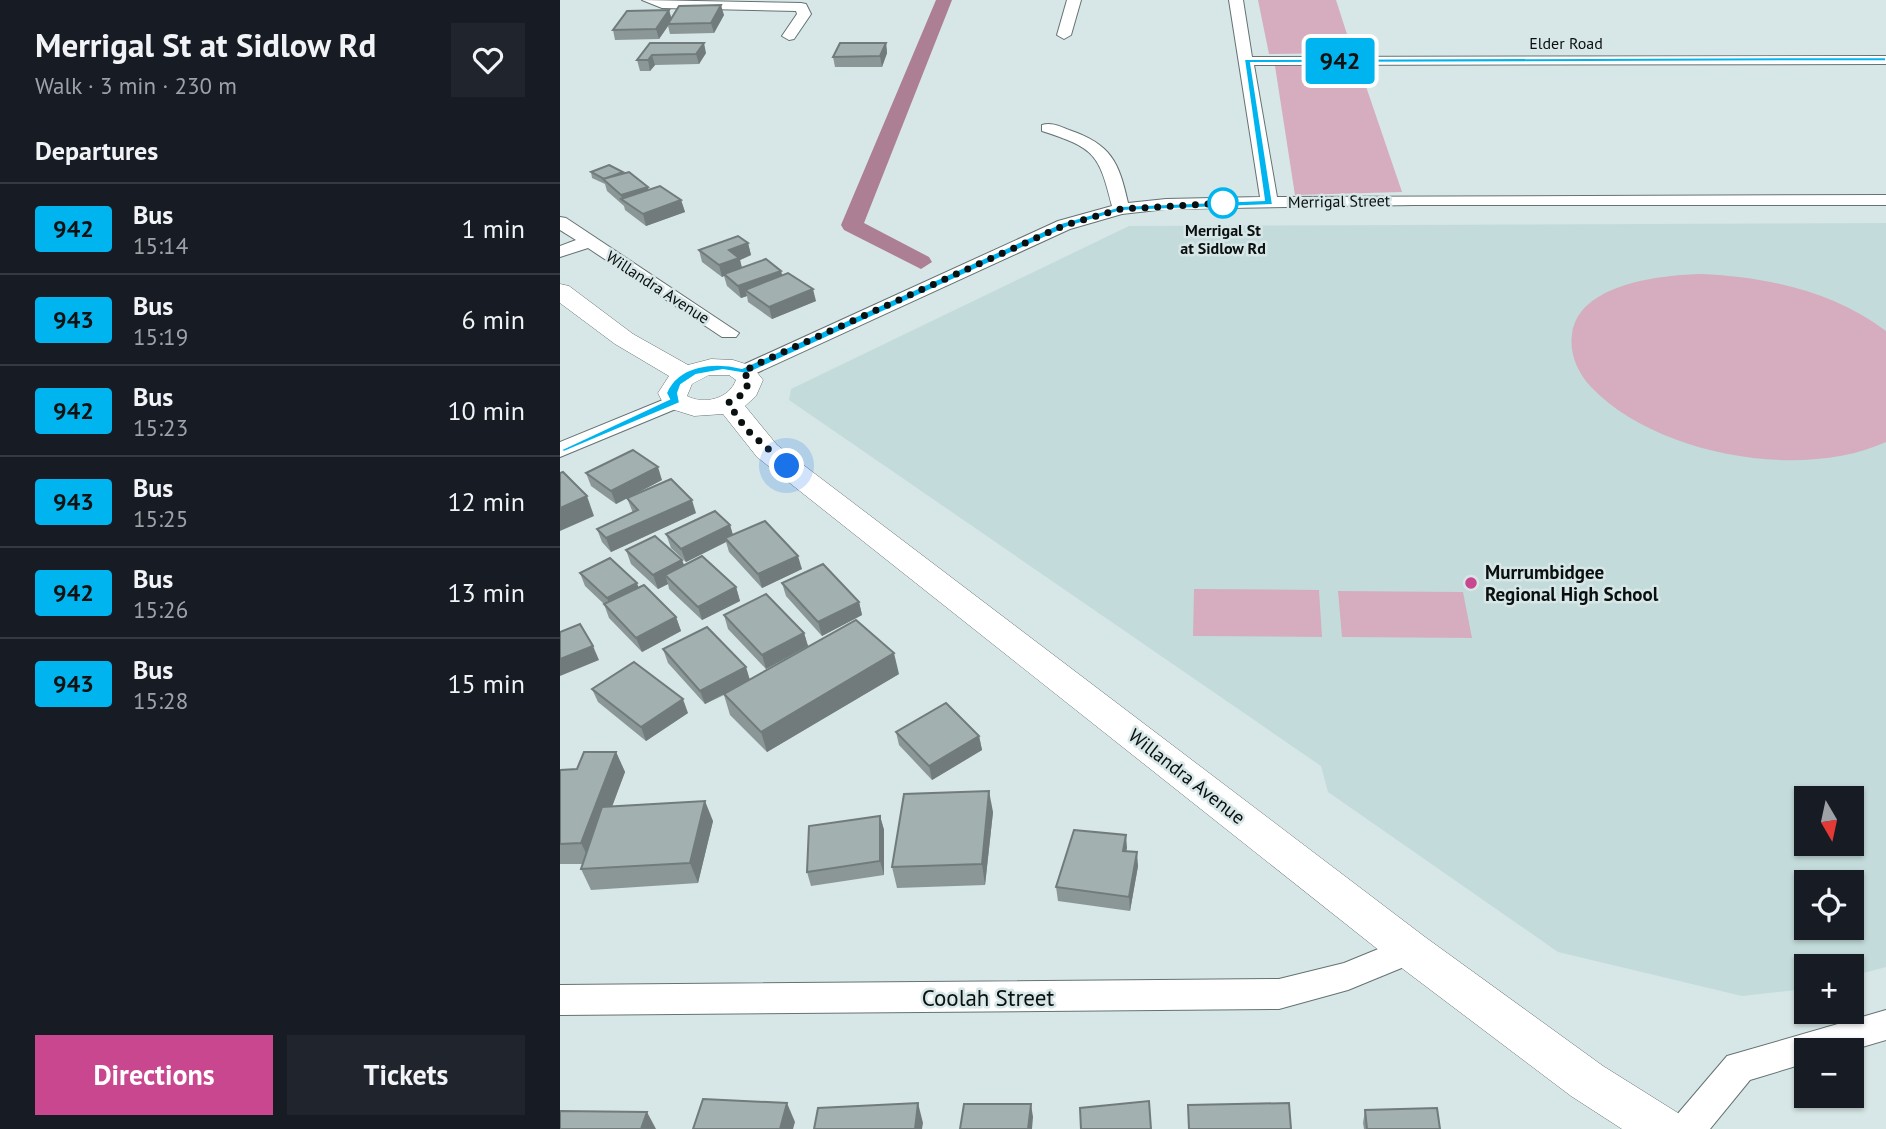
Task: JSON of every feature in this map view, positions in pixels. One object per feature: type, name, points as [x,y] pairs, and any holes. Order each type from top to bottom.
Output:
[{"type":"street","points":[[649,0],[662,4],[800,7],[804,14],[789,36]]},
{"type":"street","points":[[1064,35],[1074,0]]},
{"type":"street","points":[[1236,0],[1269,202]]},
{"type":"street","name":"Elder Road","points":[[1247,61],[1886,60]]},
{"type":"street","points":[[1048,128],[1086,141],[1101,154],[1113,170],[1121,209]]},
{"type":"street","name":"Merrigal Street","points":[[743,372],[1065,225],[1121,209],[1269,202],[1886,200]]},
{"type":"street","name":"Willandra Avenue","points":[[560,222],[729,333]]},
{"type":"street","name":"Willandra Avenue","points":[[560,252],[588,242]]},
{"type":"street","points":[[560,291],[624,339],[687,375]]},
{"type":"street","points":[[560,450],[675,401],[697,408],[728,403],[748,387],[749,377],[743,372],[717,367],[687,375],[673,388],[675,401]]},
{"type":"street","name":"Willandra Avenue","points":[[728,403],[767,451],[1409,950],[1587,1082],[1662,1129]]},
{"type":"street","name":"Coolah Street","points":[[560,1000],[1279,994],[1348,976],[1409,950]]},
{"type":"street","points":[[1688,1129],[1739,1067],[1886,1025]]},
{"type":"shaded area","points":[[1258,0],[1336,0],[1353,53],[1269,54]]},
{"type":"shaded area","points":[[1275,66],[1359,66],[1402,192],[1295,195]]},
{"type":"shaded area","name":"Murrumbidgee Regional High School","points":[[1886,223],[1886,967],[1864,973],[1864,954],[1794,954],[1794,990],[1742,996],[1558,952],[1328,792],[1321,766],[789,400],[791,389],[1129,226]]},
{"type":"shaded area","points":[[1702,274],[1775,283],[1822,296],[1866,317],[1886,331],[1886,442],[1852,454],[1813,459],[1772,460],[1731,455],[1690,445],[1653,430],[1619,410],[1591,387],[1575,363],[1571,341],[1578,317],[1590,303],[1625,285],[1666,277]]},
{"type":"shaded area","points":[[1194,589],[1319,590],[1322,637],[1193,636]]},
{"type":"shaded area","points":[[1338,591],[1463,592],[1472,638],[1342,637]]},
{"type":"building","points":[[721,5],[711,23],[668,24],[679,6]]},
{"type":"building","points":[[669,10],[656,29],[613,30],[627,11]]},
{"type":"building","points":[[650,43],[704,43],[696,54],[652,55],[648,60],[637,60]]},
{"type":"building","points":[[840,43],[886,43],[880,56],[833,57]]},
{"type":"building","points":[[609,165],[623,172],[604,179],[591,172]]},
{"type":"building","points":[[629,172],[648,187],[621,195],[603,179]]},
{"type":"building","points":[[660,186],[681,200],[643,214],[621,199]]},
{"type":"building","points":[[738,236],[748,243],[729,250],[739,258],[719,265],[699,250]]},
{"type":"building","points":[[766,259],[781,271],[738,286],[724,274]]},
{"type":"building","points":[[788,273],[813,289],[769,307],[745,290]]},
{"type":"building","points":[[633,450],[658,467],[611,491],[586,473]]},
{"type":"building","points":[[563,472],[587,496],[560,508],[560,473]]},
{"type":"building","points":[[671,479],[692,500],[606,538],[597,529],[638,510],[627,498]]},
{"type":"building","points":[[715,511],[730,525],[681,549],[666,534]]},
{"type":"building","points":[[765,521],[798,556],[758,574],[725,538]]},
{"type":"building","points":[[655,536],[682,560],[653,575],[626,550]]},
{"type":"building","points":[[702,556],[736,587],[698,607],[665,575]]},
{"type":"building","points":[[610,558],[637,583],[607,598],[580,573]]},
{"type":"building","points":[[823,564],[859,602],[818,622],[782,583]]},
{"type":"building","points":[[644,585],[676,617],[636,638],[604,604]]},
{"type":"building","points":[[766,594],[804,633],[762,655],[724,615]]},
{"type":"building","points":[[856,620],[894,653],[761,732],[724,694]]},
{"type":"building","points":[[580,624],[593,646],[560,659],[560,632]]},
{"type":"building","points":[[707,627],[746,667],[700,691],[663,649]]},
{"type":"building","points":[[634,662],[683,699],[641,727],[592,689]]},
{"type":"building","points":[[946,703],[979,736],[929,766],[896,732]]},
{"type":"building","points":[[584,752],[616,752],[581,843],[560,844],[560,770],[577,769]]},
{"type":"building","points":[[989,791],[982,864],[892,867],[904,794]]},
{"type":"building","points":[[705,801],[690,863],[581,869],[602,807]]},
{"type":"building","points":[[880,816],[880,861],[807,872],[809,826]]},
{"type":"building","points":[[1074,830],[1126,835],[1123,851],[1137,852],[1129,897],[1056,887]]},
{"type":"building","points":[[703,1099],[787,1103],[780,1129],[693,1129]]},
{"type":"building","points":[[1149,1101],[1151,1129],[1081,1129],[1080,1108]]},
{"type":"building","points":[[918,1103],[915,1129],[814,1129],[818,1108]]},
{"type":"building","points":[[1289,1103],[1291,1129],[1189,1129],[1188,1105]]},
{"type":"building","points":[[964,1104],[1031,1104],[1028,1129],[960,1129]]},
{"type":"building","points":[[1437,1108],[1440,1129],[1367,1129],[1365,1110]]},
{"type":"building","points":[[560,1111],[647,1112],[641,1129],[560,1129]]},
{"type":"waterway","points":[[921,262],[852,225],[944,0]]},
{"type":"bus line","name":"942","points":[[560,450],[675,401],[672,393],[676,383],[692,373],[723,367],[743,372],[1065,225],[1121,209],[1166,204],[1269,202],[1247,61],[1886,60]]},
{"type":"place","name":"Merrigal St at Sidlow Rd","points":[[1223,203]]},
{"type":"place","name":"Murrumbidgee Regional High School","points":[[1471,583]]},
{"type":"route","points":[[787,466],[767,451],[746,429],[728,403],[739,398],[748,387],[750,380],[743,372],[1065,225],[1121,209],[1166,204],[1226,203],[1223,203]]}]
